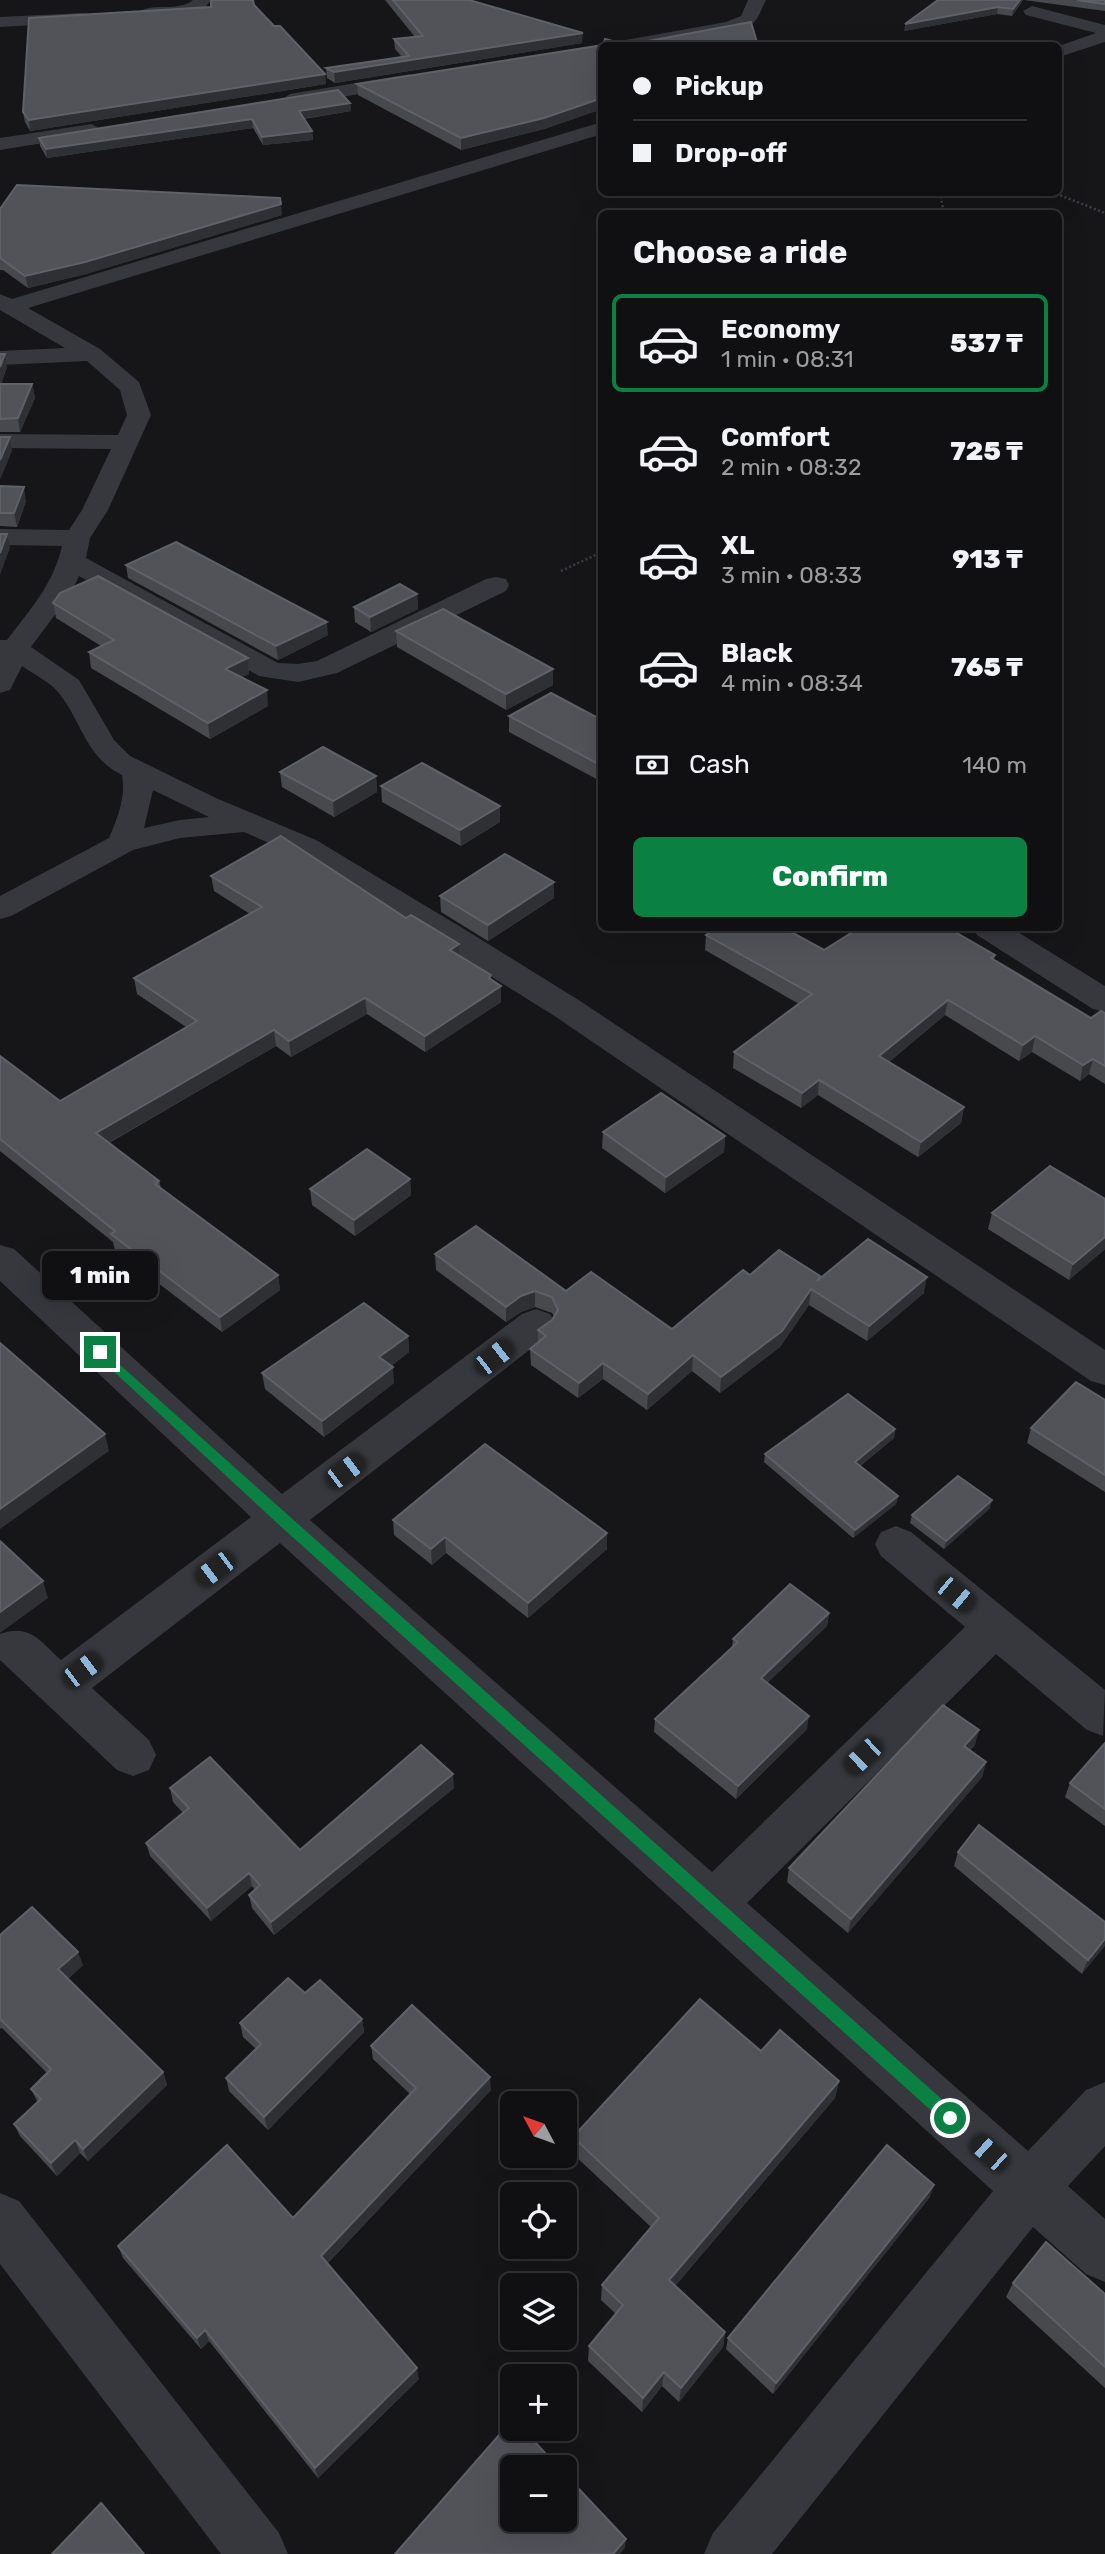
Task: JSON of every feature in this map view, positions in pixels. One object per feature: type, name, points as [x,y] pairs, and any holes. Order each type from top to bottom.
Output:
[{"type":"street","points":[[131,15],[186,10],[195,8],[202,0]]},
{"type":"street","points":[[643,42],[730,27],[748,19],[757,0]]},
{"type":"street","points":[[1032,11],[1105,30]]},
{"type":"street","points":[[0,22],[94,17]]},
{"type":"street","points":[[1062,51],[1105,36]]},
{"type":"street","points":[[267,103],[425,78]]},
{"type":"street","points":[[0,146],[110,128]]},
{"type":"street","points":[[5,303],[598,129]]},
{"type":"street","points":[[0,146],[23,159]]},
{"type":"street","points":[[0,684],[8,648],[57,593],[74,549],[139,415],[131,387],[92,354],[5,303]]},
{"type":"street","points":[[0,358],[92,354]]},
{"type":"street","points":[[0,441],[128,442]]},
{"type":"street","points":[[0,537],[74,549],[270,670],[289,674],[309,673],[327,667],[496,585]]},
{"type":"street","points":[[8,648],[69,687],[102,745],[119,762],[305,847],[565,1007],[1105,1370]]},
{"type":"street","points":[[122,843],[138,799],[140,784],[136,771]]},
{"type":"street","points":[[0,909],[122,843],[180,829],[250,823]]},
{"type":"street","points":[[994,931],[1105,1001]]},
{"type":"street","points":[[0,1259],[281,1519],[1105,2255]]},
{"type":"street","points":[[60,1686],[536,1324]]},
{"type":"street","points":[[896,1544],[1104,1716]]},
{"type":"street","points":[[713,1903],[994,1627]]},
{"type":"street","points":[[16,1647],[133,1755]]},
{"type":"street","points":[[734,2554],[1029,2189],[1105,2108]]},
{"type":"street","points":[[0,2220],[258,2554]]},
{"type":"path","points":[[1062,196],[1105,213]]},
{"type":"path","points":[[561,571],[598,554]]},
{"type":"building","points":[[211,0],[253,0],[254,5],[274,26],[280,26],[325,74],[29,120],[23,112],[29,18],[211,7]]},
{"type":"building","points":[[393,0],[469,0],[583,33],[334,72],[326,68],[409,56],[394,39],[423,36]]},
{"type":"building","points":[[938,0],[1020,0],[1013,9],[998,7],[905,24]]},
{"type":"building","points":[[1077,0],[1105,0],[1105,4]]},
{"type":"building","points":[[751,22],[757,42],[643,42]]},
{"type":"building","points":[[598,46],[598,99],[544,118],[461,138],[357,84]]},
{"type":"building","points":[[338,90],[350,103],[299,111],[312,131],[262,137],[252,119],[46,149],[39,138]]},
{"type":"building","points":[[17,185],[280,198],[281,204],[85,262],[25,276],[0,258],[0,209]]},
{"type":"building","points":[[0,354],[5,354],[0,367]]},
{"type":"building","points":[[0,384],[32,384],[18,418],[0,419]]},
{"type":"building","points":[[0,437],[10,437],[0,460]]},
{"type":"building","points":[[0,486],[24,487],[14,513],[0,513]]},
{"type":"building","points":[[0,534],[7,534],[0,553]]},
{"type":"building","points":[[176,542],[327,622],[276,646],[126,565]]},
{"type":"building","points":[[98,576],[248,658],[225,669],[267,690],[208,723],[89,652],[114,640],[53,603],[60,593]]},
{"type":"building","points":[[400,584],[417,594],[370,617],[354,607]]},
{"type":"building","points":[[443,609],[553,669],[506,694],[396,631]]},
{"type":"building","points":[[551,693],[598,718],[598,764],[509,716]]},
{"type":"building","points":[[323,747],[376,776],[333,801],[280,772]]},
{"type":"building","points":[[422,763],[500,806],[460,830],[381,786]]},
{"type":"building","points":[[281,836],[406,918],[411,915],[459,944],[450,950],[491,975],[489,978],[501,986],[425,1036],[365,998],[289,1041],[274,1030],[96,1133],[159,1181],[155,1184],[278,1275],[220,1317],[111,1234],[115,1231],[0,1139],[0,1056],[60,1101],[197,1021],[134,978],[262,907],[211,876]]},
{"type":"building","points":[[505,854],[554,882],[488,925],[440,896]]},
{"type":"building","points":[[712,931],[789,931],[824,950],[854,931],[953,931],[995,955],[991,958],[1091,1018],[1101,1011],[1105,1013],[1105,1066],[1093,1059],[1083,1065],[1035,1036],[1023,1045],[948,1000],[879,1056],[964,1107],[921,1142],[819,1080],[802,1093],[734,1052],[812,994],[706,935]]},
{"type":"building","points":[[661,1093],[725,1136],[666,1177],[603,1132]]},
{"type":"building","points":[[367,1149],[410,1179],[354,1220],[310,1189]]},
{"type":"building","points":[[1050,1166],[1105,1199],[1105,1237],[1073,1264],[992,1213]]},
{"type":"building","points":[[476,1226],[566,1291],[591,1272],[672,1329],[743,1270],[750,1275],[779,1250],[820,1276],[817,1281],[868,1239],[927,1277],[869,1326],[811,1289],[782,1331],[721,1377],[693,1355],[648,1394],[603,1363],[579,1383],[530,1349],[546,1336],[538,1330],[552,1320],[558,1310],[552,1297],[535,1291],[521,1296],[506,1307],[435,1254]]},
{"type":"building","points":[[364,1303],[408,1336],[379,1357],[393,1367],[322,1421],[262,1373]]},
{"type":"building","points":[[0,1343],[105,1434],[0,1509]]},
{"type":"building","points":[[1076,1382],[1105,1400],[1105,1475],[1031,1428]]},
{"type":"building","points":[[848,1394],[895,1429],[855,1462],[898,1496],[855,1530],[765,1454]]},
{"type":"building","points":[[485,1444],[607,1533],[528,1603],[445,1537],[431,1549],[393,1520]]},
{"type":"building","points":[[958,1476],[992,1500],[946,1541],[912,1515]]},
{"type":"building","points":[[0,1541],[43,1581],[0,1612]]},
{"type":"building","points":[[790,1584],[829,1613],[761,1678],[809,1716],[738,1786],[655,1719],[738,1642],[733,1639]]},
{"type":"building","points":[[943,1705],[979,1730],[964,1746],[986,1762],[851,1919],[789,1868]]},
{"type":"building","points":[[1105,1743],[1105,1809],[1070,1783]]},
{"type":"building","points":[[421,1745],[453,1774],[271,1922],[249,1895],[260,1885],[249,1873],[207,1908],[146,1843],[189,1808],[170,1788],[210,1757],[300,1850]]},
{"type":"building","points":[[979,1825],[1105,1922],[1105,1939],[1088,1960],[958,1852]]},
{"type":"building","points":[[32,1907],[78,1952],[58,1969],[163,2072],[83,2149],[75,2140],[51,2163],[14,2124],[41,2099],[31,2089],[51,2069],[0,2019],[0,1935]]},
{"type":"building","points":[[288,1978],[305,1993],[320,1980],[362,2019],[264,2117],[226,2078],[261,2044],[240,2023]]},
{"type":"building","points":[[700,1999],[761,2051],[780,2030],[839,2081],[669,2280],[725,2332],[681,2388],[664,2372],[643,2398],[589,2346],[623,2305],[602,2285],[659,2218],[578,2142],[578,2132]]},
{"type":"building","points":[[412,2005],[490,2077],[321,2256],[417,2368],[315,2468],[205,2330],[197,2338],[118,2246],[227,2145],[293,2218],[416,2088],[371,2046]]},
{"type":"building","points":[[887,2145],[934,2185],[776,2383],[728,2338]]},
{"type":"building","points":[[1046,2242],[1105,2294],[1105,2367],[1013,2283]]},
{"type":"building","points":[[500,2434],[500,2441],[534,2441],[547,2455],[500,2455],[500,2532],[577,2532],[577,2487],[626,2539],[613,2554],[395,2554]]},
{"type":"building","points":[[101,2503],[144,2554],[52,2554]]},
{"type":"route","points":[[100,1352],[281,1519],[693,1885],[950,2118]]}]
